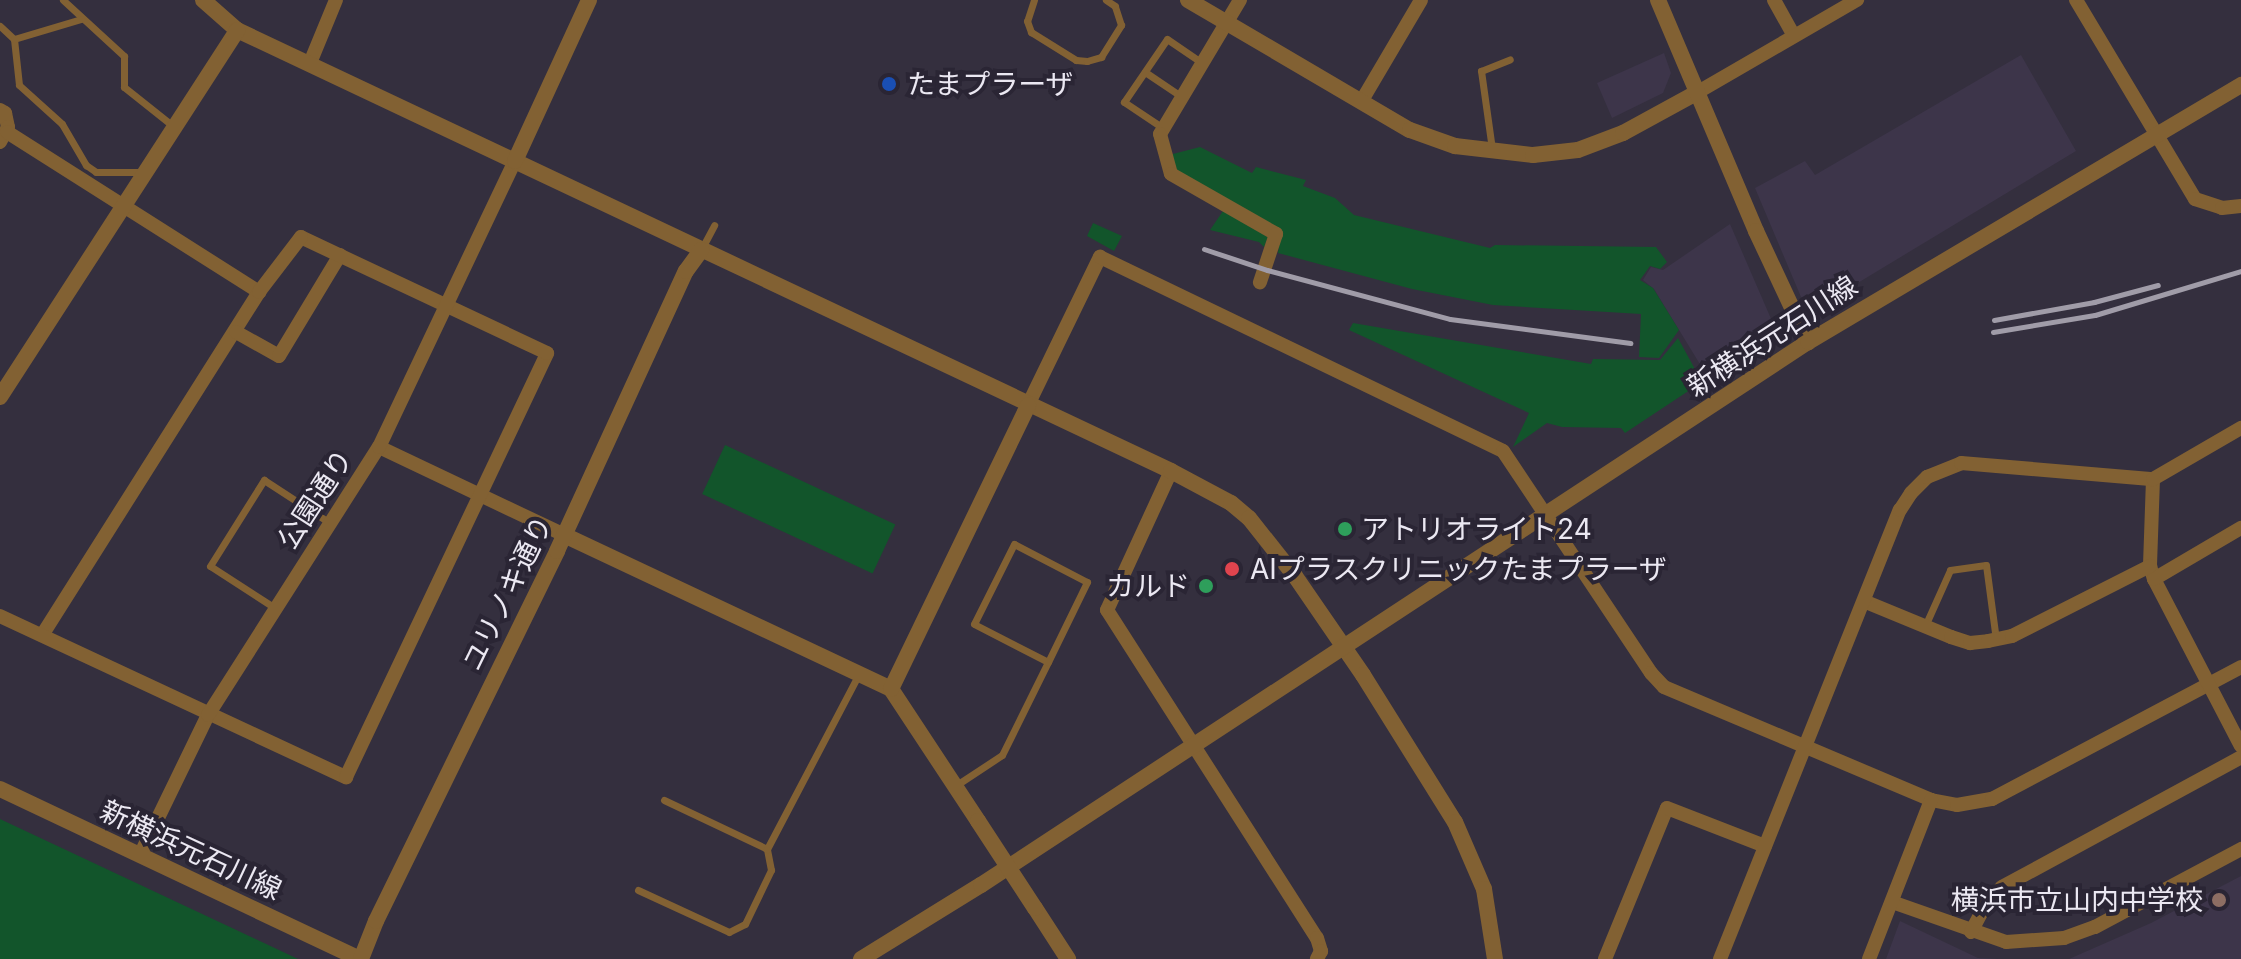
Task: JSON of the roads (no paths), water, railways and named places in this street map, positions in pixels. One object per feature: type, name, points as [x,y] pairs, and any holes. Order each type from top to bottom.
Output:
[{"type":"street","points":[[203,0],[237,30],[1221,497],[1249,518],[1295,576],[1455,822],[1484,889],[1495,959]]},
{"type":"street","points":[[310,63],[335,0]]},
{"type":"street","points":[[515,161],[589,0]]},
{"type":"street","points":[[1188,0],[1410,130],[1455,146],[1533,155],[1578,150],[1623,133],[1857,0]]},
{"type":"street","points":[[1240,0],[1160,134],[1171,174],[1276,234],[1260,282]]},
{"type":"street","points":[[1361,102],[1421,0]]},
{"type":"street","points":[[1658,0],[1761,244],[1808,342]]},
{"type":"street","points":[[1774,0],[1794,36]]},
{"type":"street","points":[[2076,0],[2195,199],[2222,208],[2241,206]]},
{"type":"street","points":[[0,397],[237,30]]},
{"type":"street","name":"新横浜元石川線","points":[[861,959],[981,885],[1808,342],[2241,85]]},
{"type":"street","points":[[0,110],[7,120],[4,137],[123,206],[259,292]]},
{"type":"street","name":"公園通り","points":[[140,855],[208,715],[379,447],[515,161]]},
{"type":"street","points":[[0,616],[346,777],[547,353],[301,237],[259,292],[42,635]]},
{"type":"street","name":"ユリノキ通り","points":[[361,959],[376,921],[564,535],[686,271],[701,250]]},
{"type":"street","points":[[236,332],[279,356],[340,255]]},
{"type":"street","points":[[891,689],[1100,257],[1503,451],[1651,673],[1664,687],[1804,749],[1931,800],[1957,805],[1992,799],[2241,667]]},
{"type":"street","points":[[1720,959],[1866,602],[1900,510],[1927,477],[1944,468],[1978,462],[2153,479],[2241,428]]},
{"type":"street","points":[[379,447],[891,689],[1068,959]]},
{"type":"street","points":[[1171,471],[1107,610],[1317,938],[1321,951],[1317,959]]},
{"type":"street","points":[[2153,479],[2152,572],[2241,746]]},
{"type":"street","points":[[1866,602],[1970,643],[1996,640],[2012,636],[2241,528]]},
{"type":"street","points":[[1971,932],[1987,902],[2002,887],[2241,757]]},
{"type":"street","name":"新横浜元石川線","points":[[0,789],[361,959]]},
{"type":"street","points":[[1869,959],[1931,800]]},
{"type":"street","points":[[1605,959],[1667,808],[1765,846]]},
{"type":"street","points":[[1892,902],[2006,942],[2064,938],[2095,927],[2241,849]]},
{"type":"lane","points":[[63,0],[124,56],[124,87],[175,127]]},
{"type":"lane","points":[[1034,0],[1027,21],[1031,32],[1076,60],[1087,61],[1101,57],[1121,25],[1115,6],[1106,0]]},
{"type":"lane","points":[[14,39],[81,19]]},
{"type":"lane","points":[[0,26],[14,39],[19,85],[62,124],[86,165],[96,172],[146,172]]},
{"type":"lane","points":[[1163,128],[1124,102],[1167,39],[1202,63]]},
{"type":"lane","points":[[1492,151],[1481,71],[1510,59]]},
{"type":"lane","points":[[1145,72],[1182,97]]},
{"type":"lane","points":[[701,250],[714,225]]},
{"type":"lane","points":[[275,608],[210,566],[264,480],[330,523]]},
{"type":"lane","points":[[955,786],[1002,755],[1048,662],[1087,582],[1014,544],[974,624],[1048,662]]},
{"type":"lane","points":[[1925,626],[1950,570],[1986,565],[1996,640]]},
{"type":"lane","points":[[638,890],[729,932],[745,924],[771,870],[767,849],[859,674]]},
{"type":"lane","points":[[664,800],[767,849]]},
{"type":"railway","points":[[1204,249],[1267,270],[1450,319],[1630,343]]},
{"type":"railway","points":[[1993,332],[2095,315],[2241,271]]},
{"type":"railway","points":[[1994,320],[2094,302],[2158,285]]},
{"type":"place","name":"たまプラーザ","points":[[889,84]]},
{"type":"place","name":"アトリオライト24","points":[[1345,529]]},
{"type":"place","name":"AIプラスクリニックたまプラーザ","points":[[1232,569]]},
{"type":"place","name":"カルド","points":[[1206,586]]},
{"type":"place","name":"横浜市立山内中学校","points":[[2219,900]]}]
